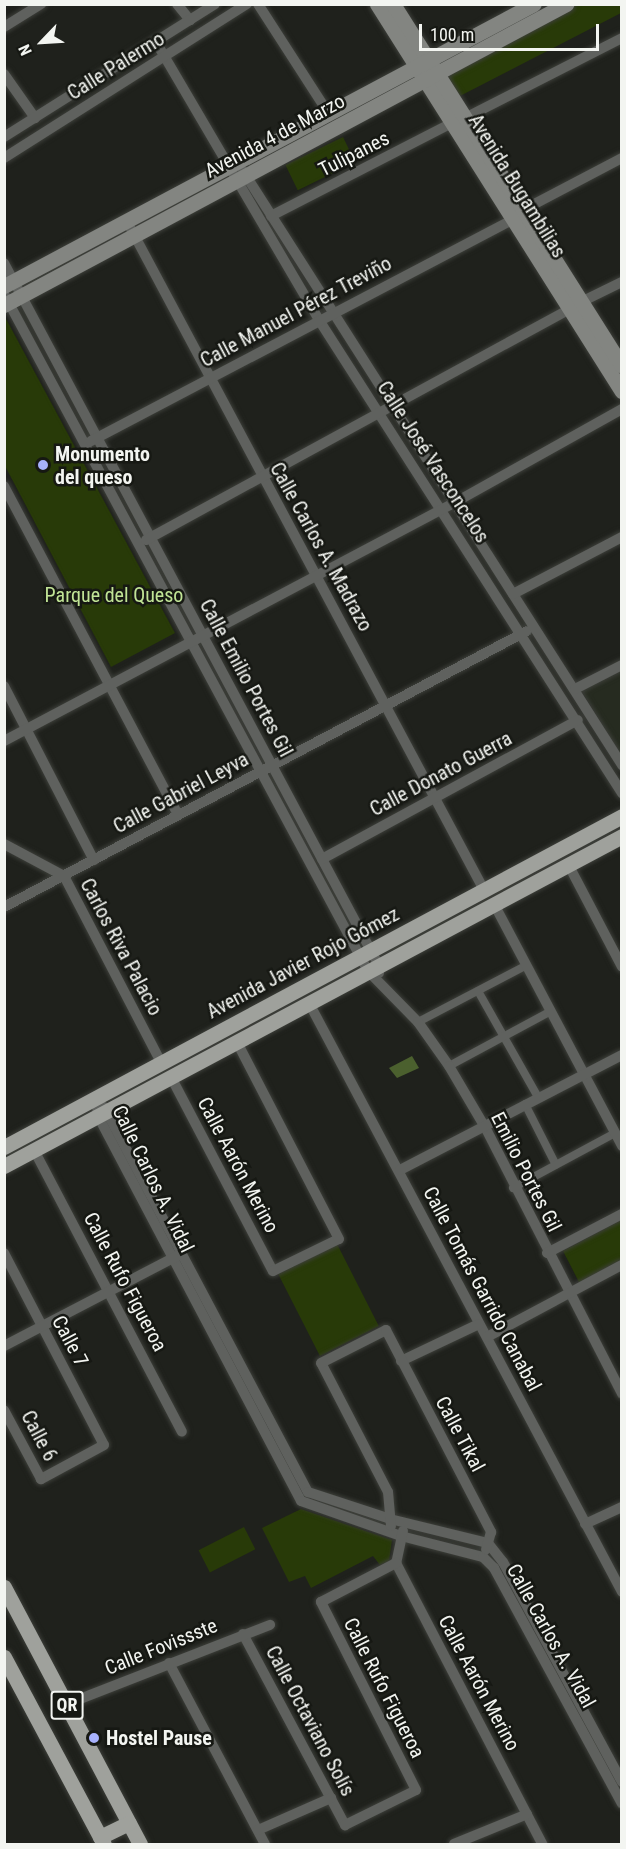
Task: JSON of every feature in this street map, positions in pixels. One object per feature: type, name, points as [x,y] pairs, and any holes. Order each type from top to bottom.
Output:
[{"type":"main road","name":"Avenida Bugambilias","points":[[377,4],[427,70]]},
{"type":"main road","name":"Avenida Bugambilias","points":[[393,4],[427,70],[576,306],[621,391]]},
{"type":"main road","name":"Avenida 4 de Marzo","points":[[10,294],[135,235],[329,114],[566,4]]},
{"type":"main road","name":"Avenida 4 de Marzo","points":[[10,294],[127,221],[237,172],[427,70],[524,7]]},
{"type":"main road","name":"Avenida Bugambilias","points":[[576,306],[621,366]]},
{"type":"main road","name":"Avenida Javier Rojo Gómez","points":[[4,1147],[621,816]]},
{"type":"main road","name":"Avenida Javier Rojo Gómez","points":[[4,1166],[309,1003],[375,972],[494,904],[621,836]]},
{"type":"main road","name":"QR","points":[[4,1587],[140,1845]]},
{"type":"main road","name":"QR","points":[[4,1657],[102,1841]]},
{"type":"main road","points":[[102,1841],[129,1823]]},
{"type":"street","points":[[4,27],[41,4]]},
{"type":"street","points":[[177,4],[190,21]]},
{"type":"street","name":"Calle Palermo","points":[[4,137],[215,4]]},
{"type":"street","name":"Calle Palermo","points":[[4,158],[247,4]]},
{"type":"street","points":[[258,4],[329,114]]},
{"type":"street","name":"Tulipanes","points":[[271,216],[621,38]]},
{"type":"street","name":"Calle José Vasconcelos","points":[[156,42],[237,172],[319,321],[523,633],[621,793]]},
{"type":"street","points":[[4,74],[35,118]]},
{"type":"street","name":"Calle Manuel Pérez Treviño","points":[[85,443],[212,379],[319,321],[331,312],[621,158]]},
{"type":"street","name":"Calle José Vasconcelos","points":[[237,172],[271,216],[394,408],[452,504],[575,689],[621,765]]},
{"type":"street","name":"Calle Carlos A. Madrazo","points":[[127,221],[484,890]]},
{"type":"street","points":[[4,263],[10,294]]},
{"type":"street","points":[[139,544],[264,479],[621,282]]},
{"type":"street","name":"Calle Emilio Portes Gil","points":[[10,294],[97,438],[151,538],[322,859],[365,953]]},
{"type":"street","name":"Calle Emilio Portes Gil","points":[[10,294],[85,443],[190,640],[375,972]]},
{"type":"street","points":[[4,741],[190,640],[318,576],[452,504],[621,409]]},
{"type":"street","points":[[4,486],[178,814]]},
{"type":"street","points":[[513,594],[621,537]]},
{"type":"street","name":"Calle Gabriel Leyva","points":[[4,907],[534,627]]},
{"type":"street","points":[[575,689],[621,664]]},
{"type":"street","points":[[4,686],[94,860]]},
{"type":"street","name":"Calle Donato Guerra","points":[[322,859],[578,720]]},
{"type":"street","name":"Carlos Riva Palacio","points":[[4,844],[64,876],[161,1062]]},
{"type":"street","points":[[568,864],[621,966]]},
{"type":"street","points":[[494,904],[621,1146]]},
{"type":"street","points":[[418,1022],[527,965]]},
{"type":"street","name":"Emilio Portes Gil","points":[[375,972],[418,1022],[449,1066],[485,1127],[513,1188],[621,1394]]},
{"type":"street","points":[[478,991],[538,1097]]},
{"type":"street","name":"Calle Tomás Garrido Canabal","points":[[309,1003],[400,1170],[621,1592]]},
{"type":"street","points":[[449,1066],[551,1011]]},
{"type":"street","name":"Calle Aarón Merino","points":[[171,1077],[273,1271],[339,1239],[237,1042]]},
{"type":"street","points":[[400,1170],[621,1055]]},
{"type":"street","name":"Calle Carlos A. Vidal","points":[[96,1097],[172,1259],[301,1501],[397,1534],[483,1557],[494,1568],[621,1804]]},
{"type":"street","points":[[525,1104],[556,1165]]},
{"type":"street","name":"Calle Carlos A. Vidal","points":[[103,1113],[183,1253],[308,1492],[390,1519],[488,1543],[503,1562],[621,1782]]},
{"type":"street","points":[[513,1188],[615,1133]]},
{"type":"street","name":"Calle Rufo Figueroa","points":[[34,1150],[182,1432]]},
{"type":"street","points":[[547,1253],[621,1214]]},
{"type":"street","name":"Calle 7","points":[[4,1253],[104,1445],[41,1479]]},
{"type":"street","points":[[4,1346],[183,1253]]},
{"type":"street","points":[[487,1337],[621,1265]]},
{"type":"street","points":[[401,1361],[480,1324]]},
{"type":"street","name":"Calle Tikal","points":[[390,1519],[388,1492],[321,1363],[386,1329],[491,1532],[488,1543]]},
{"type":"street","name":"Calle 6","points":[[4,1410],[41,1479]]},
{"type":"street","points":[[585,1524],[621,1507]]},
{"type":"street","points":[[390,1519],[397,1534],[396,1563]]},
{"type":"street","points":[[397,1534],[405,1523]]},
{"type":"street","points":[[483,1557],[488,1543]]},
{"type":"street","name":"Calle Aarón Merino","points":[[396,1563],[543,1845]]},
{"type":"street","name":"Calle Rufo Figueroa","points":[[345,1825],[416,1790],[321,1602],[396,1563]]},
{"type":"street","name":"Calle Fovissste","points":[[67,1704],[270,1625]]},
{"type":"street","name":"Calle Octaviano Solís","points":[[243,1634],[345,1825]]},
{"type":"street","points":[[169,1663],[265,1845]]},
{"type":"street","points":[[258,1830],[331,1798]]},
{"type":"street","points":[[453,1843],[527,1814]]},
{"type":"shaded area","points":[[621,669],[621,756],[582,691]]},
{"type":"shaded area","points":[[412,1056],[419,1068],[397,1078],[389,1068]]},
{"type":"green space","points":[[621,4],[621,13],[460,96],[445,73],[574,5]]},
{"type":"green space","points":[[343,137],[355,162],[298,190],[285,165]]},
{"type":"green space","name":"Parque del Queso","points":[[4,315],[175,633],[111,667],[5,466]]},
{"type":"green space","points":[[621,1220],[621,1261],[580,1284],[563,1251]]},
{"type":"green space","points":[[337,1244],[379,1326],[320,1356],[278,1274]]},
{"type":"green space","points":[[301,1509],[392,1540],[389,1561],[380,1565],[373,1556],[311,1588],[305,1576],[289,1582],[262,1528]]},
{"type":"green space","points":[[244,1527],[255,1549],[210,1572],[199,1550]]},
{"type":"place","name":"Monumento del queso","points":[[43,465]]},
{"type":"place","name":"Hostel Pause","points":[[94,1738]]}]
